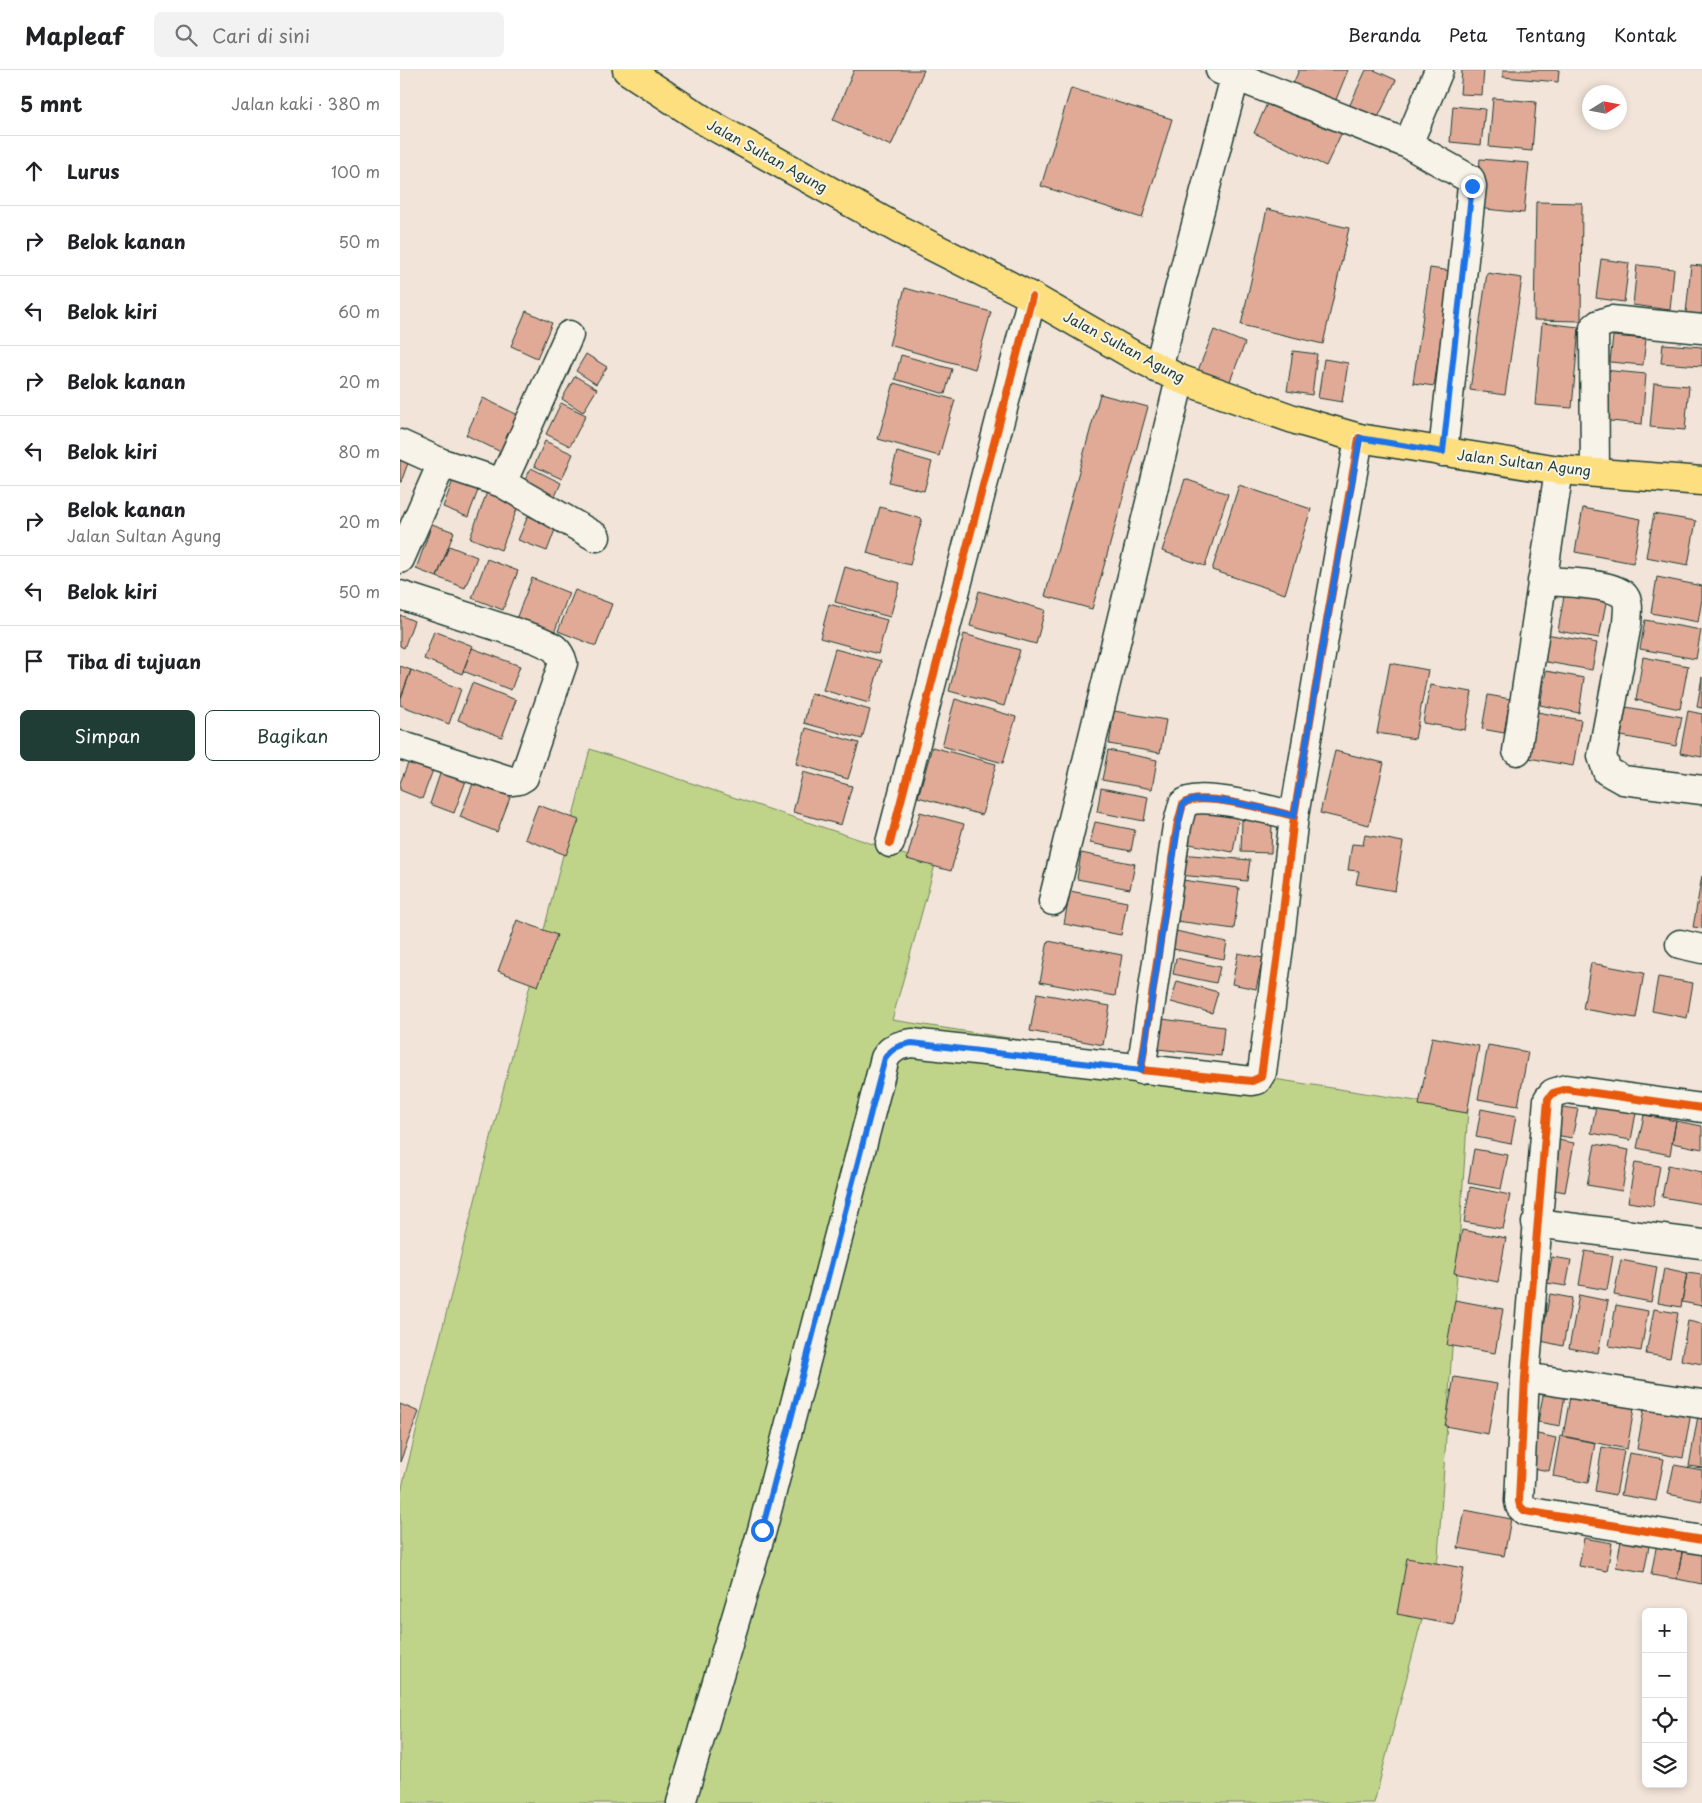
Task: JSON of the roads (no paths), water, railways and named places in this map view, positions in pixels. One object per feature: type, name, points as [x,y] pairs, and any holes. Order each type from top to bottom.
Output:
[{"type":"main road","name":"Jalan Sultan Agung","points":[[627,70],[708,123],[891,225],[1032,297],[1169,374],[1296,420],[1360,438],[1559,470],[1702,481]]},
{"type":"street","points":[[1408,144],[1439,70]]},
{"type":"street","points":[[1053,901],[1169,374],[1228,73],[1274,80],[1408,144],[1470,178],[1472,186],[1443,452]]},
{"type":"street","points":[[890,843],[1032,297]]},
{"type":"street","points":[[1595,472],[1594,328],[1611,320],[1702,329]]},
{"type":"street","points":[[502,483],[569,335]]},
{"type":"street","points":[[681,1803],[762,1530],[885,1058],[891,1049],[912,1043],[1252,1082],[1261,1076],[1280,939],[1294,816],[1360,438]]},
{"type":"street","points":[[400,444],[442,464],[502,483],[596,537]]},
{"type":"street","points":[[400,559],[442,464]]},
{"type":"street","points":[[1517,751],[1559,470]]},
{"type":"street","points":[[1542,581],[1610,587],[1620,591],[1626,598],[1628,605],[1627,624],[1602,756],[1607,771],[1623,780],[1702,790]]},
{"type":"street","points":[[400,595],[536,639],[553,647],[560,653],[563,663],[524,776],[519,780],[510,781],[400,745]]},
{"type":"street","points":[[1141,1070],[1178,826],[1183,804],[1190,800],[1220,800],[1294,816]]},
{"type":"street","points":[[1702,1108],[1566,1089],[1553,1093],[1548,1099],[1524,1377],[1519,1502],[1523,1510],[1702,1540]]},
{"type":"street","points":[[1536,1223],[1702,1244]]},
{"type":"street","points":[[1524,1377],[1702,1404]]}]
